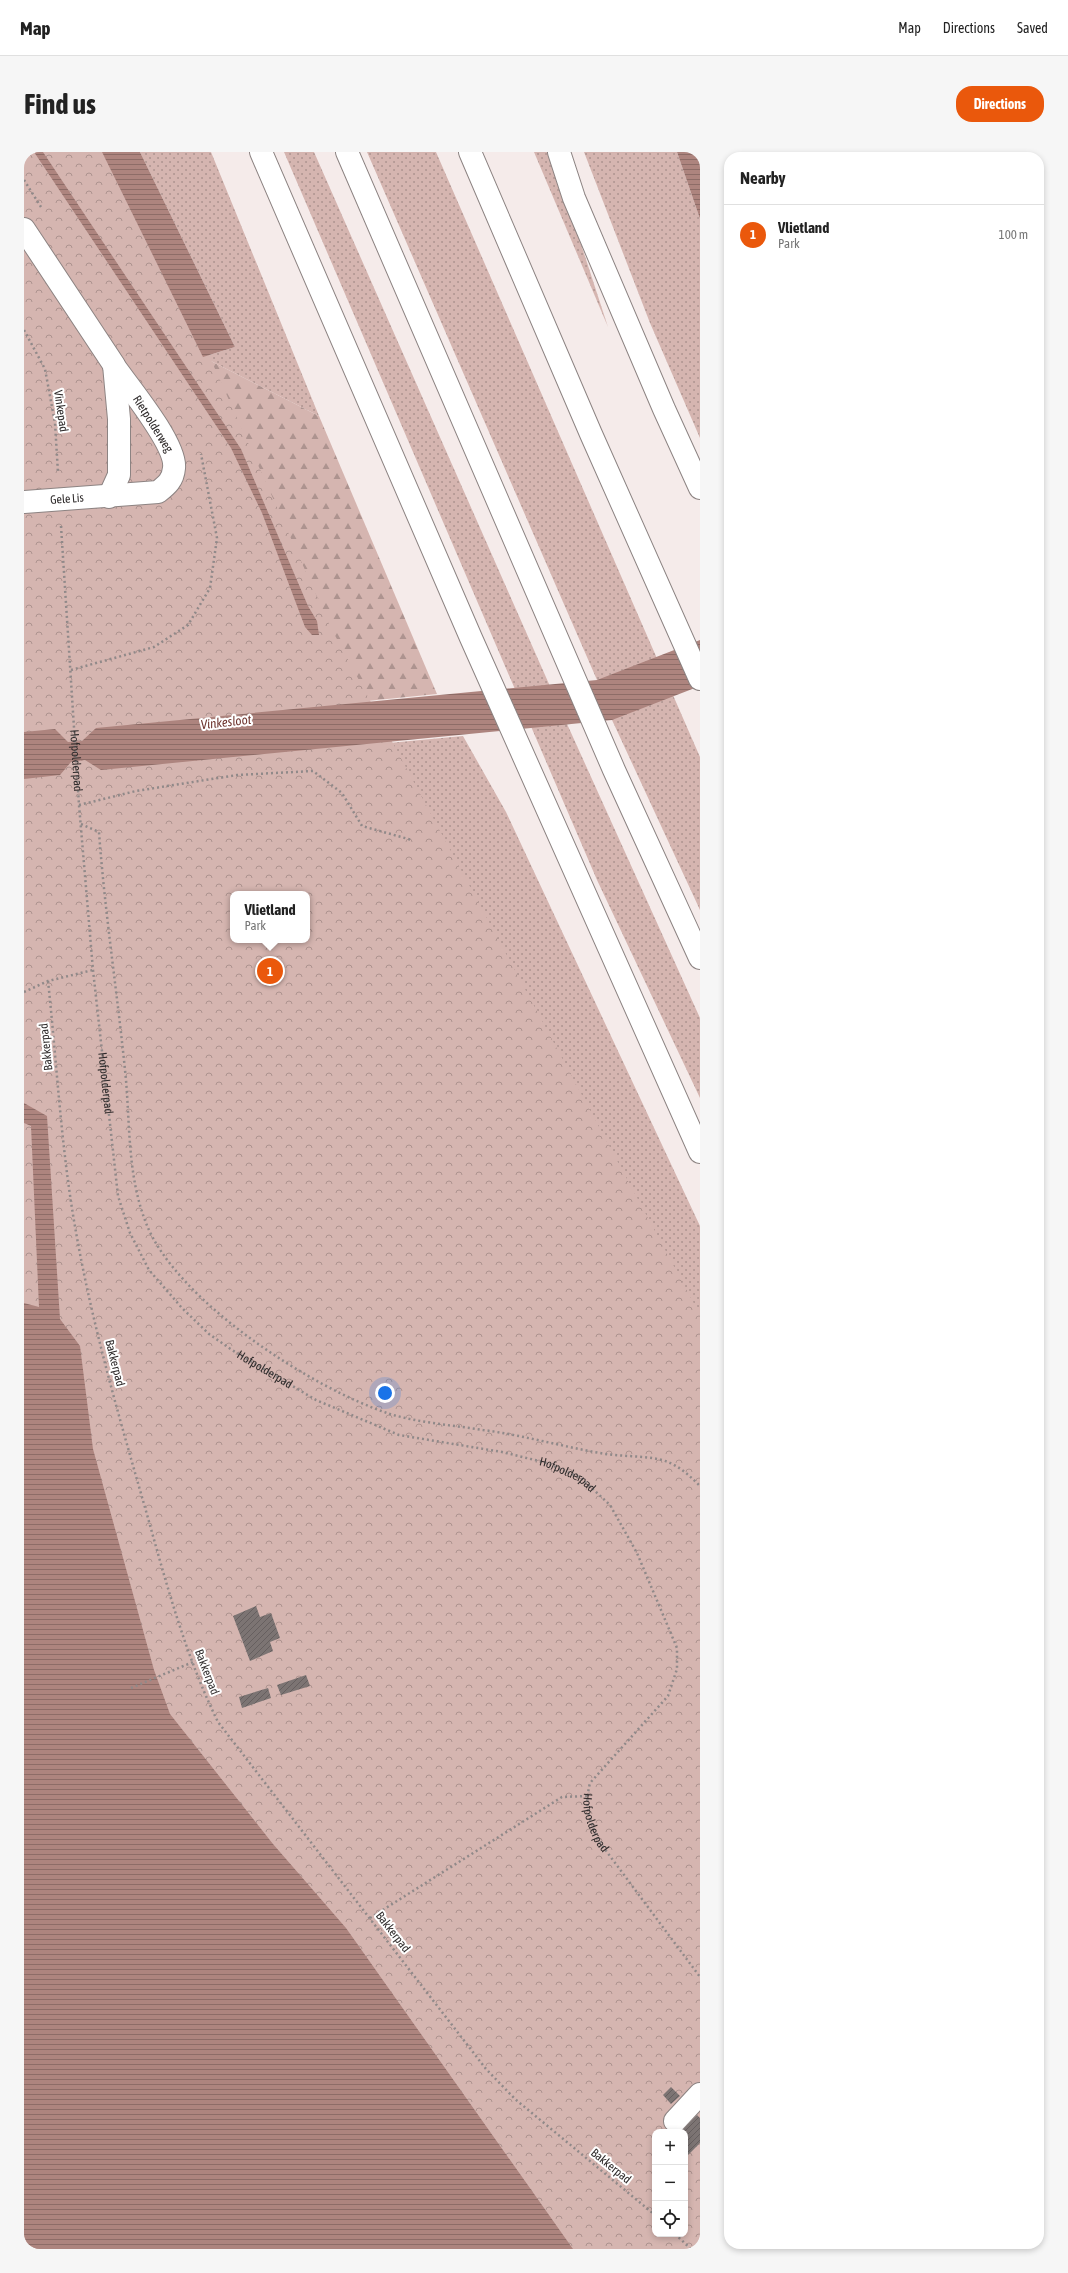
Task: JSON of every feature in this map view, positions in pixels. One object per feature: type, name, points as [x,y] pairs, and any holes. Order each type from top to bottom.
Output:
[{"type":"main road","points":[[262,152],[478,652],[700,1152]]},
{"type":"main road","points":[[347,152],[614,770],[700,958]]},
{"type":"main road","points":[[470,152],[591,434],[700,679]]},
{"type":"main road","points":[[559,152],[574,198],[664,409],[700,488]]},
{"type":"main road","name":"Rietpolderweg","points":[[24,229],[114,365],[160,430],[173,454],[174,468],[170,482],[158,492],[109,497]]},
{"type":"main road","name":"Rietpolderweg","points":[[109,497],[119,475],[119,419],[114,365]]},
{"type":"main road","name":"Gele Lis","points":[[24,502],[109,497]]},
{"type":"main road","points":[[675,2121],[700,2094]]},
{"type":"path","name":"Vinkepad","points":[[24,330],[45,368],[55,423],[59,500]]},
{"type":"path","name":"Hofpolderpad","points":[[59,500],[76,764],[94,970],[118,1196],[130,1233],[149,1270],[182,1308],[209,1334],[232,1350],[322,1403],[399,1435],[502,1452],[547,1463],[581,1478],[610,1505],[637,1553],[677,1648],[677,1669],[668,1696],[590,1783],[587,1796],[588,1816],[598,1840],[700,1977]]},
{"type":"path","points":[[79,804],[136,791],[237,775],[313,771],[342,793],[362,826],[412,840]]},
{"type":"path","points":[[81,824],[99,832],[126,1082],[129,1145],[134,1188],[146,1226],[179,1274],[246,1336],[302,1373],[353,1400],[392,1415],[498,1432],[602,1454],[662,1460],[682,1469],[700,1486]]},
{"type":"path","points":[[24,992],[48,981],[94,970]]},
{"type":"path","name":"Bakkerpad","points":[[48,981],[71,1201],[83,1267],[128,1450],[168,1587],[200,1685],[218,1722],[486,2069],[515,2100],[652,2213]]},
{"type":"path","points":[[130,1688],[193,1662]]},
{"type":"path","points":[[370,1918],[562,1797],[587,1796]]},
{"type":"path","points":[[678,2237],[691,2249]]},
{"type":"green space","points":[[24,152],[118,152],[331,628],[700,1315],[700,2249],[24,2249]]},
{"type":"green space","points":[[140,152],[211,152],[319,416],[203,357],[235,347]]},
{"type":"green space","points":[[284,152],[314,152],[549,684],[700,1018],[700,1098],[597,880]]},
{"type":"green space","points":[[367,152],[436,152],[700,757],[700,910],[612,720],[597,680]]},
{"type":"green space","points":[[534,152],[551,152],[608,327]]},
{"type":"green space","points":[[584,152],[677,152],[700,219],[700,438],[650,323]]},
{"type":"green space","points":[[203,357],[319,416],[437,694],[96,728]]},
{"type":"green space","points":[[463,736],[506,812],[700,1226],[700,1504],[388,935],[101,770]]},
{"type":"water","points":[[34,152],[43,152],[241,449],[308,606],[317,621],[319,635],[312,635],[305,627],[262,513],[231,448]]},
{"type":"water","points":[[102,152],[140,152],[235,347],[203,357]]},
{"type":"water","points":[[677,152],[700,152],[700,219]]},
{"type":"water","name":"Vinkesloot","points":[[700,640],[700,686],[612,720],[101,770],[85,760],[71,762],[60,775],[24,779],[24,732],[55,729],[68,742],[82,741],[96,728],[597,680]]},
{"type":"water","points":[[24,1103],[47,1116],[60,1319],[80,1346],[93,1449],[154,1670],[170,1714],[273,1844],[346,1928],[573,2249],[24,2249],[24,1303],[39,1307],[31,1126],[24,1123]]},
{"type":"building","points":[[256,1606],[260,1617],[271,1613],[280,1638],[270,1642],[273,1651],[250,1661],[233,1616]]},
{"type":"building","points":[[306,1675],[310,1686],[281,1695],[277,1685]]},
{"type":"building","points":[[268,1688],[271,1698],[242,1708],[239,1697]]},
{"type":"building","points":[[671,2087],[680,2096],[671,2104],[663,2095]]},
{"type":"building","points":[[697,2115],[700,2118],[700,2143],[688,2155],[688,2129],[682,2129]]},
{"type":"place","name":"Vlietland","points":[[270,971]]}]
